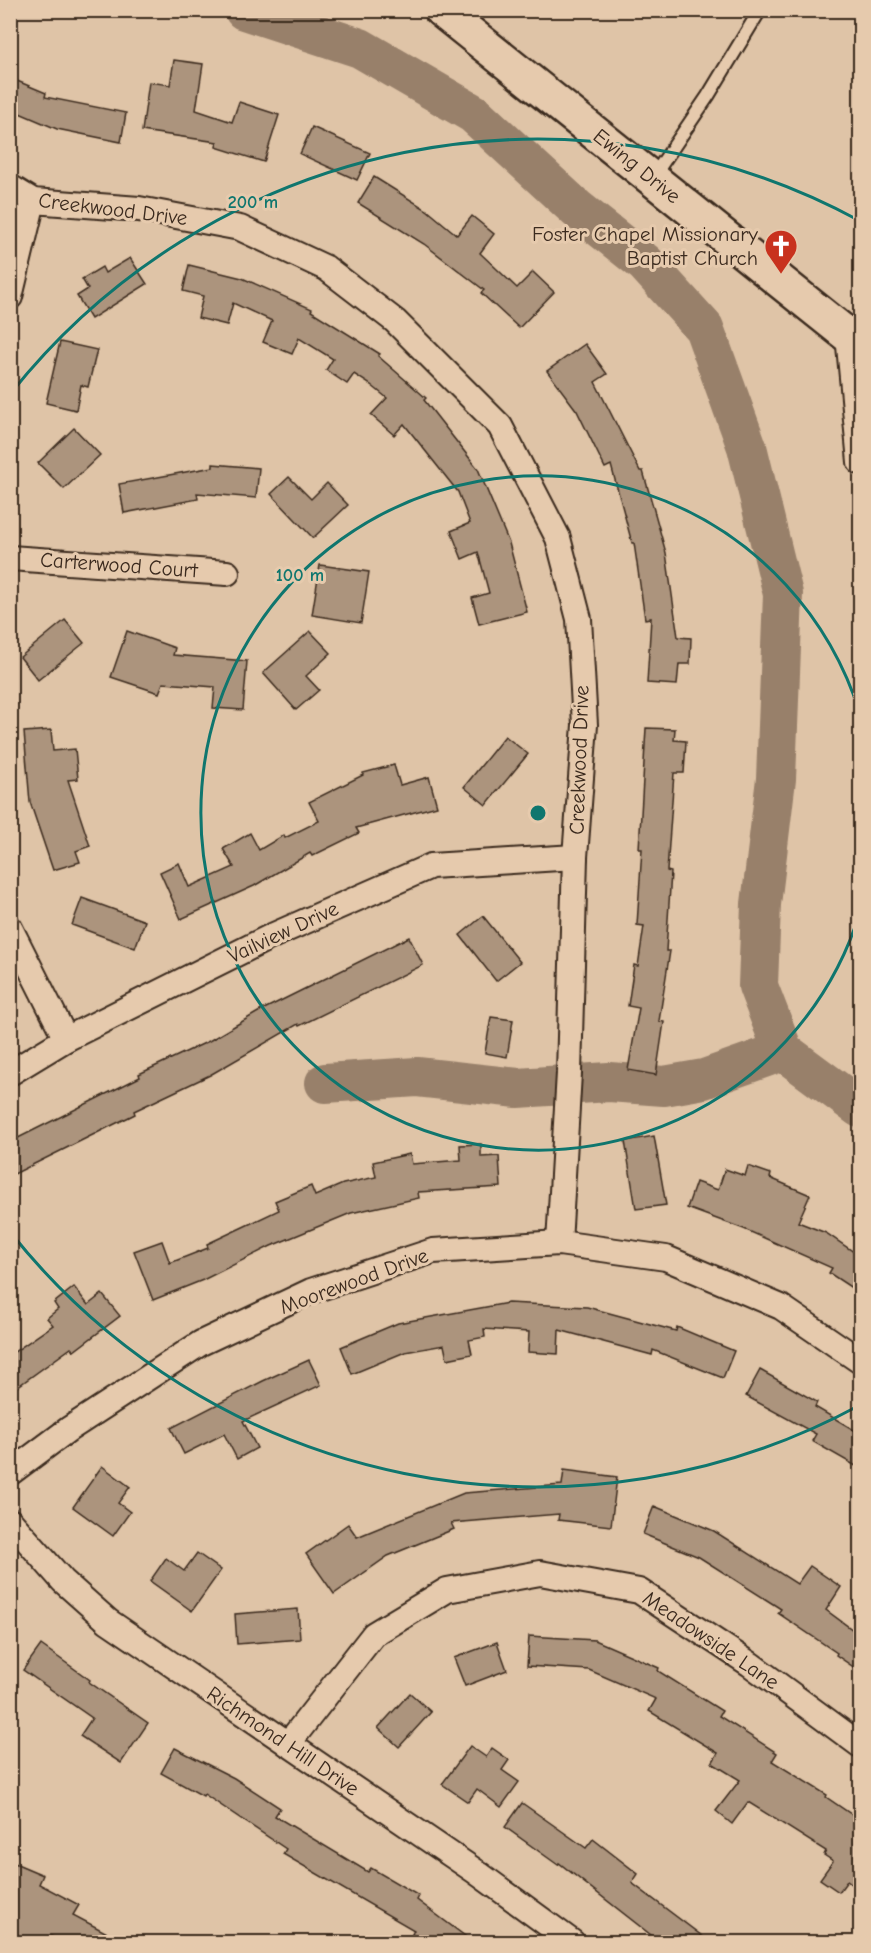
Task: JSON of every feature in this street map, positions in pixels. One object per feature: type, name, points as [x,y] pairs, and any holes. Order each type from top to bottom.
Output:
[{"type":"main road","name":"Ewing Drive","points":[[441,10],[854,340]]},
{"type":"street","name":"Creekwood Drive","points":[[10,187],[33,201],[139,209],[240,228],[326,268],[395,321],[500,426],[558,538],[579,619],[585,725],[575,857],[568,1101],[559,1244]]},
{"type":"street","points":[[10,297],[33,201]]},
{"type":"street","points":[[854,340],[861,462]]},
{"type":"street","name":"Carterwood Court","points":[[10,558],[226,573]]},
{"type":"street","name":"Vailview Drive","points":[[10,1073],[66,1039],[274,935],[431,866],[575,857]]},
{"type":"street","points":[[10,928],[66,1039]]},
{"type":"street","name":"Moorewood Drive","points":[[10,1473],[69,1429],[201,1343],[311,1291],[433,1251],[559,1244],[666,1258],[781,1307],[861,1361]]},
{"type":"street","name":"Richmond Hill Drive","points":[[10,1521],[63,1581],[108,1622],[475,1871],[572,1942]]},
{"type":"street","name":"Meadowside Lane","points":[[288,1744],[374,1634],[447,1590],[540,1573],[639,1591],[750,1664],[861,1745]]},
{"type":"lane","points":[[653,178],[708,96],[760,10]]},
{"type":"building","points":[[174,60],[203,64],[196,110],[232,122],[239,102],[279,115],[264,162],[216,147],[217,142],[142,131],[149,82],[170,85]]},
{"type":"building","points":[[10,78],[46,93],[45,97],[126,113],[121,142],[57,129],[10,109]]},
{"type":"building","points":[[312,127],[370,153],[357,180],[300,154]]},
{"type":"building","points":[[374,177],[427,210],[457,235],[472,216],[494,234],[480,253],[517,288],[533,272],[554,292],[519,328],[481,293],[484,290],[424,244],[358,203]]},
{"type":"building","points":[[130,258],[147,284],[91,319],[77,296],[88,289],[82,279],[102,267],[105,273]]},
{"type":"building","points":[[189,265],[242,278],[312,309],[311,311],[380,354],[378,356],[426,398],[424,400],[478,469],[509,543],[527,612],[479,624],[472,598],[489,593],[478,552],[462,559],[451,531],[470,523],[458,492],[404,424],[394,435],[371,415],[387,398],[354,374],[347,384],[326,370],[333,359],[299,338],[292,354],[263,342],[272,321],[233,303],[227,325],[198,318],[203,296],[183,291]]},
{"type":"building","points":[[60,342],[97,350],[88,387],[81,385],[76,410],[46,403]]},
{"type":"building","points":[[585,344],[607,374],[595,382],[640,471],[643,471],[666,553],[678,637],[691,638],[690,664],[679,664],[677,685],[647,683],[651,618],[645,619],[634,543],[632,543],[611,465],[605,468],[577,411],[547,371]]},
{"type":"building","points":[[74,428],[100,455],[64,489],[38,463]]},
{"type":"building","points":[[213,464],[259,468],[256,498],[197,493],[198,499],[124,513],[119,484],[213,467]]},
{"type":"building","points":[[289,477],[311,499],[327,483],[348,505],[313,538],[271,494]]},
{"type":"building","points":[[320,565],[369,572],[361,623],[312,615]]},
{"type":"building","points":[[65,620],[84,643],[38,680],[20,657]]},
{"type":"building","points":[[127,631],[175,648],[173,655],[247,661],[243,710],[213,708],[215,687],[163,683],[159,693],[111,677]]},
{"type":"building","points":[[310,631],[331,653],[306,676],[319,690],[296,710],[263,673]]},
{"type":"building","points":[[646,728],[675,729],[674,740],[686,741],[684,773],[674,773],[667,871],[671,872],[666,951],[670,951],[659,1021],[664,1022],[656,1075],[628,1070],[639,1008],[628,1006],[634,965],[638,966],[644,926],[637,925]]},
{"type":"building","points":[[51,730],[53,751],[75,749],[78,779],[68,780],[90,846],[76,851],[80,862],[53,870],[30,802],[24,732]]},
{"type":"building","points":[[505,736],[528,754],[486,805],[464,787]]},
{"type":"building","points":[[394,765],[400,785],[429,777],[437,806],[356,828],[359,833],[312,856],[310,853],[254,886],[181,919],[160,872],[179,863],[189,887],[234,867],[223,849],[250,833],[259,850],[284,835],[285,838],[319,821],[309,802],[363,773]]},
{"type":"building","points":[[82,898],[145,921],[135,948],[72,925]]},
{"type":"building","points":[[483,916],[520,962],[496,981],[460,935]]},
{"type":"building","points":[[409,937],[423,965],[299,1026],[298,1024],[210,1075],[134,1111],[135,1114],[10,1176],[10,1142],[140,1077],[139,1074],[209,1041],[260,1011]]},
{"type":"building","points":[[491,1017],[513,1020],[507,1057],[485,1053]]},
{"type":"building","points":[[654,1136],[666,1205],[636,1209],[625,1141]]},
{"type":"building","points":[[481,1144],[481,1157],[499,1156],[501,1187],[418,1192],[419,1198],[351,1213],[271,1246],[203,1280],[153,1300],[134,1251],[162,1241],[170,1263],[208,1248],[207,1244],[279,1210],[275,1201],[311,1186],[315,1196],[343,1184],[376,1177],[373,1162],[410,1154],[412,1164],[461,1160],[460,1145]]},
{"type":"building","points":[[748,1166],[771,1174],[770,1178],[810,1195],[798,1222],[826,1233],[861,1257],[861,1294],[829,1273],[832,1268],[744,1229],[687,1208],[696,1182],[718,1190],[725,1169],[745,1176]]},
{"type":"building","points":[[74,1287],[88,1305],[102,1294],[120,1316],[74,1351],[71,1348],[10,1392],[10,1355],[53,1325],[47,1318],[58,1309],[54,1303]]},
{"type":"building","points":[[508,1303],[587,1307],[676,1331],[677,1327],[734,1351],[723,1378],[653,1350],[652,1355],[559,1330],[558,1354],[528,1352],[529,1332],[484,1329],[485,1337],[469,1340],[472,1354],[447,1359],[444,1345],[405,1352],[352,1374],[341,1347],[398,1323]]},
{"type":"building","points":[[309,1360],[321,1385],[243,1421],[257,1448],[237,1459],[224,1434],[184,1454],[171,1428]]},
{"type":"building","points":[[760,1370],[817,1402],[815,1407],[861,1434],[861,1469],[812,1441],[816,1434],[746,1396]]},
{"type":"building","points":[[102,1466],[130,1487],[118,1503],[130,1512],[113,1536],[73,1507]]},
{"type":"building","points":[[564,1470],[617,1477],[611,1526],[558,1520],[559,1514],[451,1523],[454,1529],[388,1556],[334,1594],[306,1554],[348,1524],[357,1537],[464,1493],[562,1485]]},
{"type":"building","points":[[654,1506],[714,1531],[797,1584],[810,1566],[841,1587],[826,1610],[861,1636],[861,1672],[778,1613],[781,1609],[699,1557],[643,1534]]},
{"type":"building","points":[[197,1553],[221,1570],[192,1611],[150,1581],[166,1558],[184,1571]]},
{"type":"building","points":[[298,1609],[300,1639],[237,1644],[235,1614]]},
{"type":"building","points":[[529,1636],[595,1640],[659,1668],[658,1671],[722,1711],[719,1716],[777,1753],[772,1761],[827,1795],[826,1797],[861,1821],[861,1891],[847,1881],[839,1892],[820,1879],[833,1861],[824,1855],[826,1851],[748,1802],[732,1824],[716,1811],[740,1780],[712,1763],[718,1753],[649,1711],[656,1699],[589,1670],[527,1666]]},
{"type":"building","points":[[497,1642],[507,1670],[465,1686],[454,1658]]},
{"type":"building","points":[[41,1645],[148,1723],[121,1763],[80,1736],[92,1718],[23,1670]]},
{"type":"building","points":[[410,1693],[431,1712],[399,1747],[378,1728]]},
{"type":"building","points":[[470,1746],[486,1757],[492,1748],[509,1760],[502,1770],[519,1782],[501,1807],[477,1789],[468,1802],[442,1784]]},
{"type":"building","points":[[175,1748],[234,1778],[280,1808],[275,1816],[368,1872],[371,1868],[419,1896],[417,1900],[473,1942],[423,1942],[412,1934],[414,1930],[283,1854],[286,1849],[204,1794],[203,1796],[161,1773]]},
{"type":"building","points":[[522,1803],[586,1848],[593,1839],[638,1874],[632,1883],[710,1942],[660,1942],[559,1863],[558,1865],[505,1827]]},
{"type":"building","points":[[10,1861],[43,1875],[39,1884],[79,1905],[73,1915],[124,1942],[63,1942],[51,1936],[48,1942],[20,1942],[23,1937],[10,1932]]},
{"type":"waterway","points":[[244,10],[360,48],[474,114],[577,209],[645,263],[704,328],[747,447],[783,594],[776,779],[761,904],[758,986],[783,1051],[860,1108]]},
{"type":"waterway","points":[[325,1083],[417,1077],[518,1088],[609,1082],[664,1086],[704,1079],[783,1051]]},
{"type":"place","name":"Foster Chapel Missionary Baptist Church","points":[[781,275]]}]
